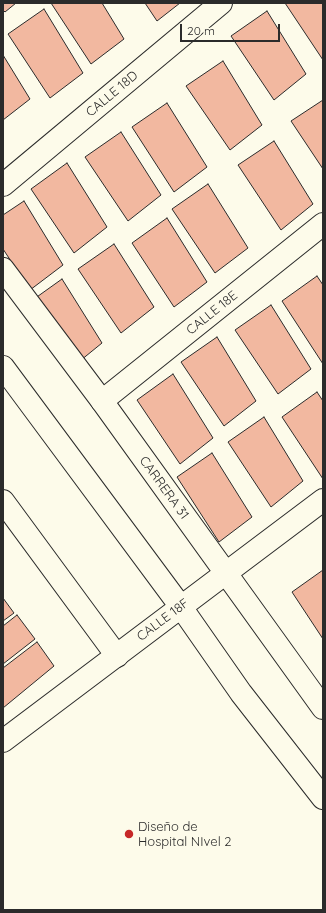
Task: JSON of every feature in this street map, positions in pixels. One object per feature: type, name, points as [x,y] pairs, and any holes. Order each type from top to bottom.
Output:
[{"type":"street","name":"CALLE 18D","points":[[3,185],[221,3]]},
{"type":"street","name":"CALLE 18E","points":[[102,401],[323,224]]},
{"type":"street","name":"CARRERA 31","points":[[3,269],[102,401],[323,708]]},
{"type":"street","points":[[3,367],[181,606],[241,693],[323,798]]},
{"type":"street","name":"CALLE 18F","points":[[3,741],[323,500]]},
{"type":"street","points":[[3,501],[117,656]]},
{"type":"building","points":[[3,3],[16,3],[5,12],[3,10]]},
{"type":"building","points":[[51,3],[102,3],[124,39],[91,64]]},
{"type":"building","points":[[145,3],[180,3],[157,21]]},
{"type":"building","points":[[285,3],[323,3],[323,60]]},
{"type":"building","points":[[44,9],[83,73],[50,98],[8,34]]},
{"type":"building","points":[[267,11],[306,74],[274,100],[231,36]]},
{"type":"building","points":[[3,55],[30,99],[3,120]]},
{"type":"building","points":[[223,61],[262,125],[230,150],[186,86]]},
{"type":"building","points":[[323,100],[323,169],[291,121]]},
{"type":"building","points":[[167,103],[207,167],[174,192],[132,127]]},
{"type":"building","points":[[121,132],[161,195],[128,221],[85,157]]},
{"type":"building","points":[[274,141],[313,204],[281,230],[238,165]]},
{"type":"building","points":[[67,163],[107,227],[74,253],[31,189]]},
{"type":"building","points":[[208,184],[248,248],[215,273],[172,209]]},
{"type":"building","points":[[24,201],[63,265],[30,290],[3,249],[3,215]]},
{"type":"building","points":[[167,218],[207,282],[174,307],[132,243]]},
{"type":"building","points":[[114,244],[154,307],[121,333],[78,269]]},
{"type":"building","points":[[317,276],[323,285],[323,364],[282,301]]},
{"type":"building","points":[[62,279],[102,343],[70,369],[27,304]]},
{"type":"building","points":[[271,305],[311,369],[278,394],[235,330]]},
{"type":"building","points":[[217,337],[256,401],[224,426],[181,362]]},
{"type":"building","points":[[173,374],[213,438],[180,464],[137,400]]},
{"type":"building","points":[[317,392],[323,401],[323,479],[282,417]]},
{"type":"building","points":[[264,417],[303,481],[271,507],[228,442]]},
{"type":"building","points":[[212,453],[252,517],[219,542],[177,477]]},
{"type":"building","points":[[323,570],[323,639],[292,592]]},
{"type":"building","points":[[3,598],[14,613],[3,621]]},
{"type":"building","points":[[17,615],[35,639],[3,664],[3,626]]},
{"type":"building","points":[[37,642],[54,666],[3,708],[3,668]]},
{"type":"place","name":"Diseño de Hospital NIvel 2","points":[[129,834]]}]
